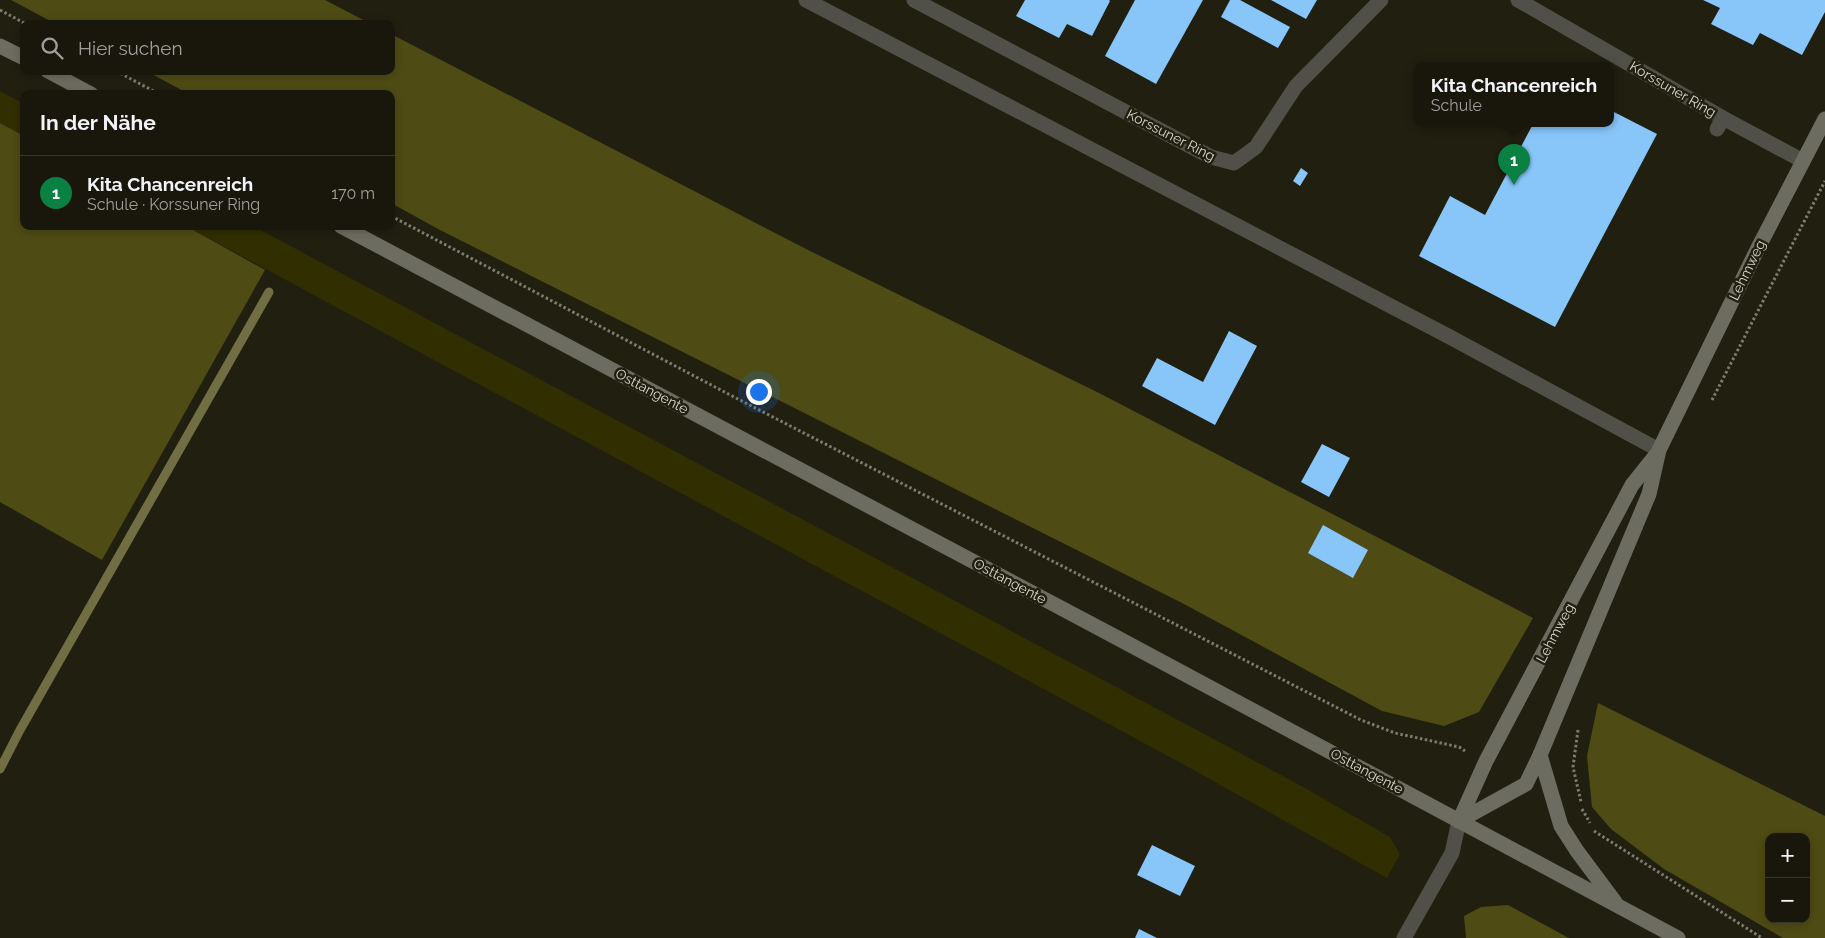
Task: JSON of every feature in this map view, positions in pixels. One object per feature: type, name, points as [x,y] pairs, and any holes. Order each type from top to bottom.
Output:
[{"type":"main road","points":[[0,46],[20,56]]},
{"type":"main road","points":[[55,75],[84,90]]},
{"type":"main road","name":"Lehmweg","points":[[1459,820],[1526,784],[1540,755],[1649,494],[1660,450],[1756,250],[1825,119]]},
{"type":"main road","name":"Osttangente","points":[[349,230],[1678,938]]},
{"type":"main road","name":"Lehmweg","points":[[1459,820],[1486,761],[1632,485],[1660,450]]},
{"type":"main road","points":[[1540,755],[1561,826],[1577,851],[1619,907]]},
{"type":"street","points":[[806,0],[1448,336],[1660,450]]},
{"type":"street","name":"Korssuner Ring","points":[[914,0],[1211,157],[1234,164],[1256,147],[1296,86],[1381,0]]},
{"type":"street","name":"Korssuner Ring","points":[[1518,0],[1720,123],[1803,161]]},
{"type":"street","name":"Lehmweg","points":[[1404,938],[1452,853],[1459,820]]},
{"type":"path","points":[[0,10],[20,21]]},
{"type":"path","points":[[123,75],[152,90]]},
{"type":"path","points":[[1712,402],[1825,181]]},
{"type":"path","points":[[395,218],[743,402],[1361,720],[1395,733],[1459,747],[1486,761]]},
{"type":"path","points":[[1578,728],[1573,767],[1582,809],[1594,831],[1762,938]]},
{"type":"shaded area","points":[[11,0],[325,0],[363,20],[48,20]]},
{"type":"shaded area","points":[[395,36],[810,251],[1099,393],[1533,618],[1479,712],[1444,726],[1382,711],[1184,604],[440,230],[395,205],[395,90],[182,90],[153,75],[395,75]]},
{"type":"shaded area","points":[[0,91],[20,102],[20,134],[0,123]]},
{"type":"shaded area","points":[[0,123],[20,134],[20,230],[193,230],[265,270],[102,560],[0,502]]},
{"type":"shaded area","points":[[193,230],[260,230],[1298,784],[1390,837],[1400,854],[1387,878],[1179,762]]},
{"type":"shaded area","points":[[1598,703],[1825,816],[1825,938],[1783,938],[1664,869],[1611,829],[1592,807],[1587,756]]},
{"type":"shaded area","points":[[1508,905],[1569,938],[1466,938],[1464,916],[1481,907]]},
{"type":"building","points":[[1025,0],[1110,1],[1092,36],[1067,24],[1059,38],[1016,16]]},
{"type":"building","points":[[1135,0],[1203,0],[1156,84],[1105,56]]},
{"type":"building","points":[[1230,0],[1240,0],[1290,27],[1278,48],[1221,17]]},
{"type":"building","points":[[1271,0],[1317,0],[1306,19]]},
{"type":"building","points":[[1703,0],[1825,0],[1825,12],[1802,55],[1760,33],[1753,45],[1711,24],[1720,8]]},
{"type":"building","points":[[1614,112],[1657,134],[1555,327],[1419,256],[1450,196],[1485,215],[1531,127],[1614,127]]},
{"type":"building","points":[[1301,168],[1308,173],[1300,186],[1293,181]]},
{"type":"building","points":[[1229,331],[1257,346],[1215,425],[1142,386],[1157,358],[1203,382]]},
{"type":"building","points":[[1322,444],[1350,458],[1329,497],[1301,482]]},
{"type":"building","points":[[1323,525],[1368,550],[1353,578],[1308,553]]},
{"type":"building","points":[[1152,845],[1195,866],[1180,896],[1137,875]]},
{"type":"building","points":[[1139,929],[1157,938],[1135,938]]},
{"type":"waterway","points":[[0,769],[20,730],[269,292]]},
{"type":"place","name":"Kita Chancenreich","points":[[1514,185]]}]
